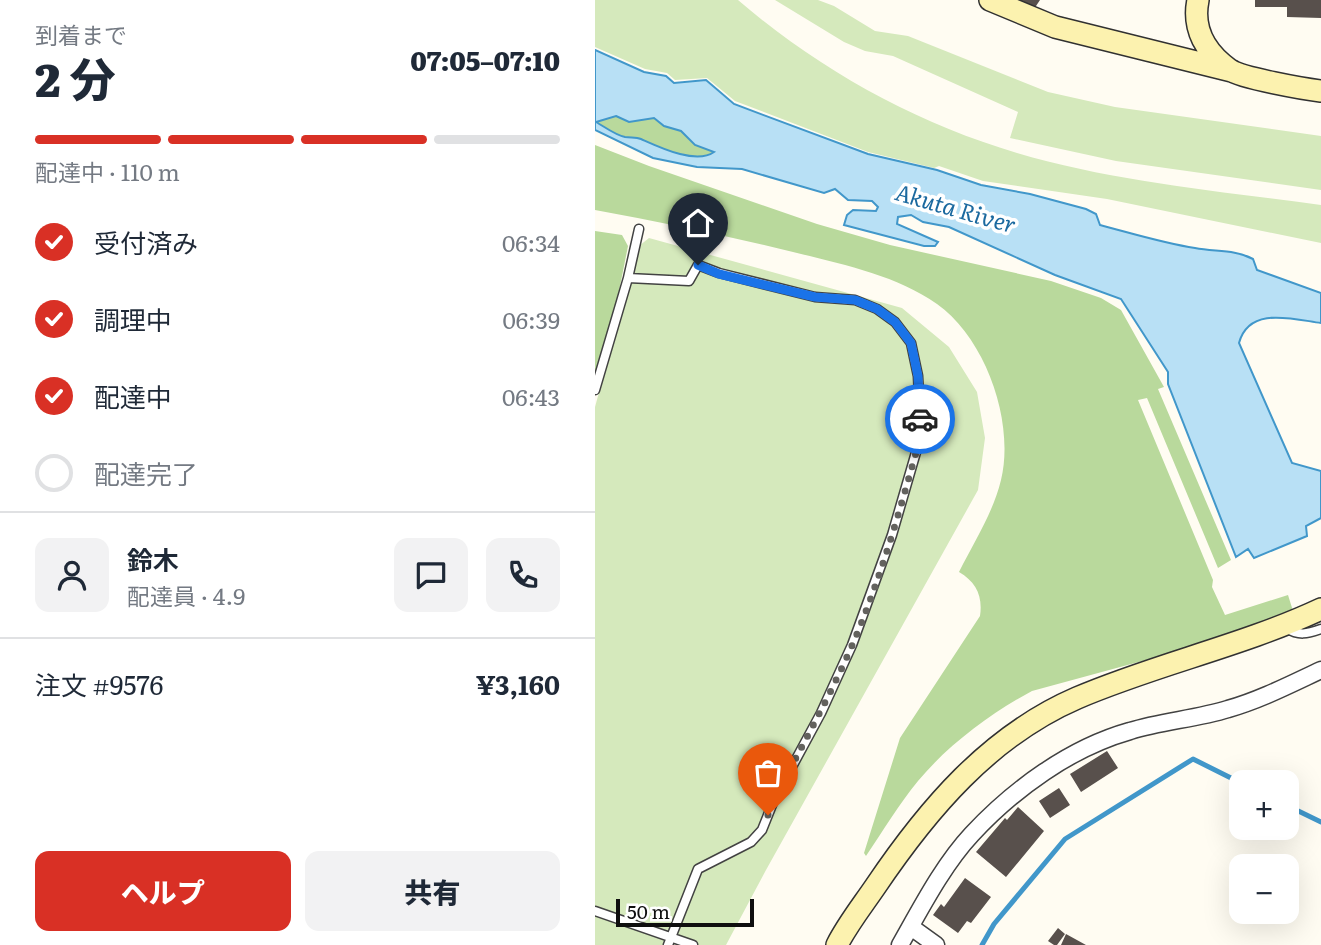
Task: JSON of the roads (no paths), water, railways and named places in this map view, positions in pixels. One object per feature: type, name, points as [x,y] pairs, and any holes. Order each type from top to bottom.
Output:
[{"type":"street","points":[[990,0],[1055,27],[1321,91]]},
{"type":"street","points":[[1198,0],[1195,15],[1200,34],[1210,51],[1233,71]]},
{"type":"street","points":[[837,945],[898,853],[940,800],[1003,742],[1038,718],[1077,698],[1283,627],[1321,610]]},
{"type":"street","points":[[900,945],[970,835],[1026,785],[1060,762],[1095,744],[1130,731],[1229,709],[1321,670]]},
{"type":"street","points":[[911,927],[936,945]]},
{"type":"lane","points":[[595,390],[628,278],[639,229]]},
{"type":"lane","points":[[628,278],[689,281],[698,265],[719,274],[815,297],[855,300],[877,309],[895,322],[911,343],[918,376],[921,435],[892,535],[852,645],[821,713],[774,800],[762,830],[751,842],[698,869],[670,941]]},
{"type":"lane","points":[[1283,627],[1294,633],[1305,634],[1321,629]]},
{"type":"lane","points":[[595,911],[670,941],[693,945]]},
{"type":"water","name":"Akuta River","points":[[595,50],[644,72],[666,76],[674,83],[706,80],[734,104],[868,154],[937,170],[981,185],[1030,194],[1086,209],[1096,214],[1100,225],[1183,246],[1239,254],[1253,259],[1257,270],[1321,293],[1321,323],[1285,318],[1262,319],[1244,331],[1239,343],[1292,463],[1321,471],[1321,518],[1306,526],[1307,536],[1254,558],[1248,549],[1236,557],[1168,384],[1168,372],[1121,299],[1055,275],[949,227],[923,222],[911,215],[898,217],[897,224],[938,242],[935,246],[924,246],[844,225],[847,215],[853,210],[876,211],[878,207],[872,201],[848,200],[835,189],[824,193],[742,169],[697,167],[653,158],[595,130]],"holes":[[[616,116],[629,122],[654,118],[664,126],[681,131],[695,145],[714,152],[706,156],[688,156],[639,138],[621,136],[596,122]]]},
{"type":"waterway","points":[[982,945],[994,924],[1065,839],[1193,759],[1229,777]]},
{"type":"waterway","points":[[1299,811],[1321,822]]}]
